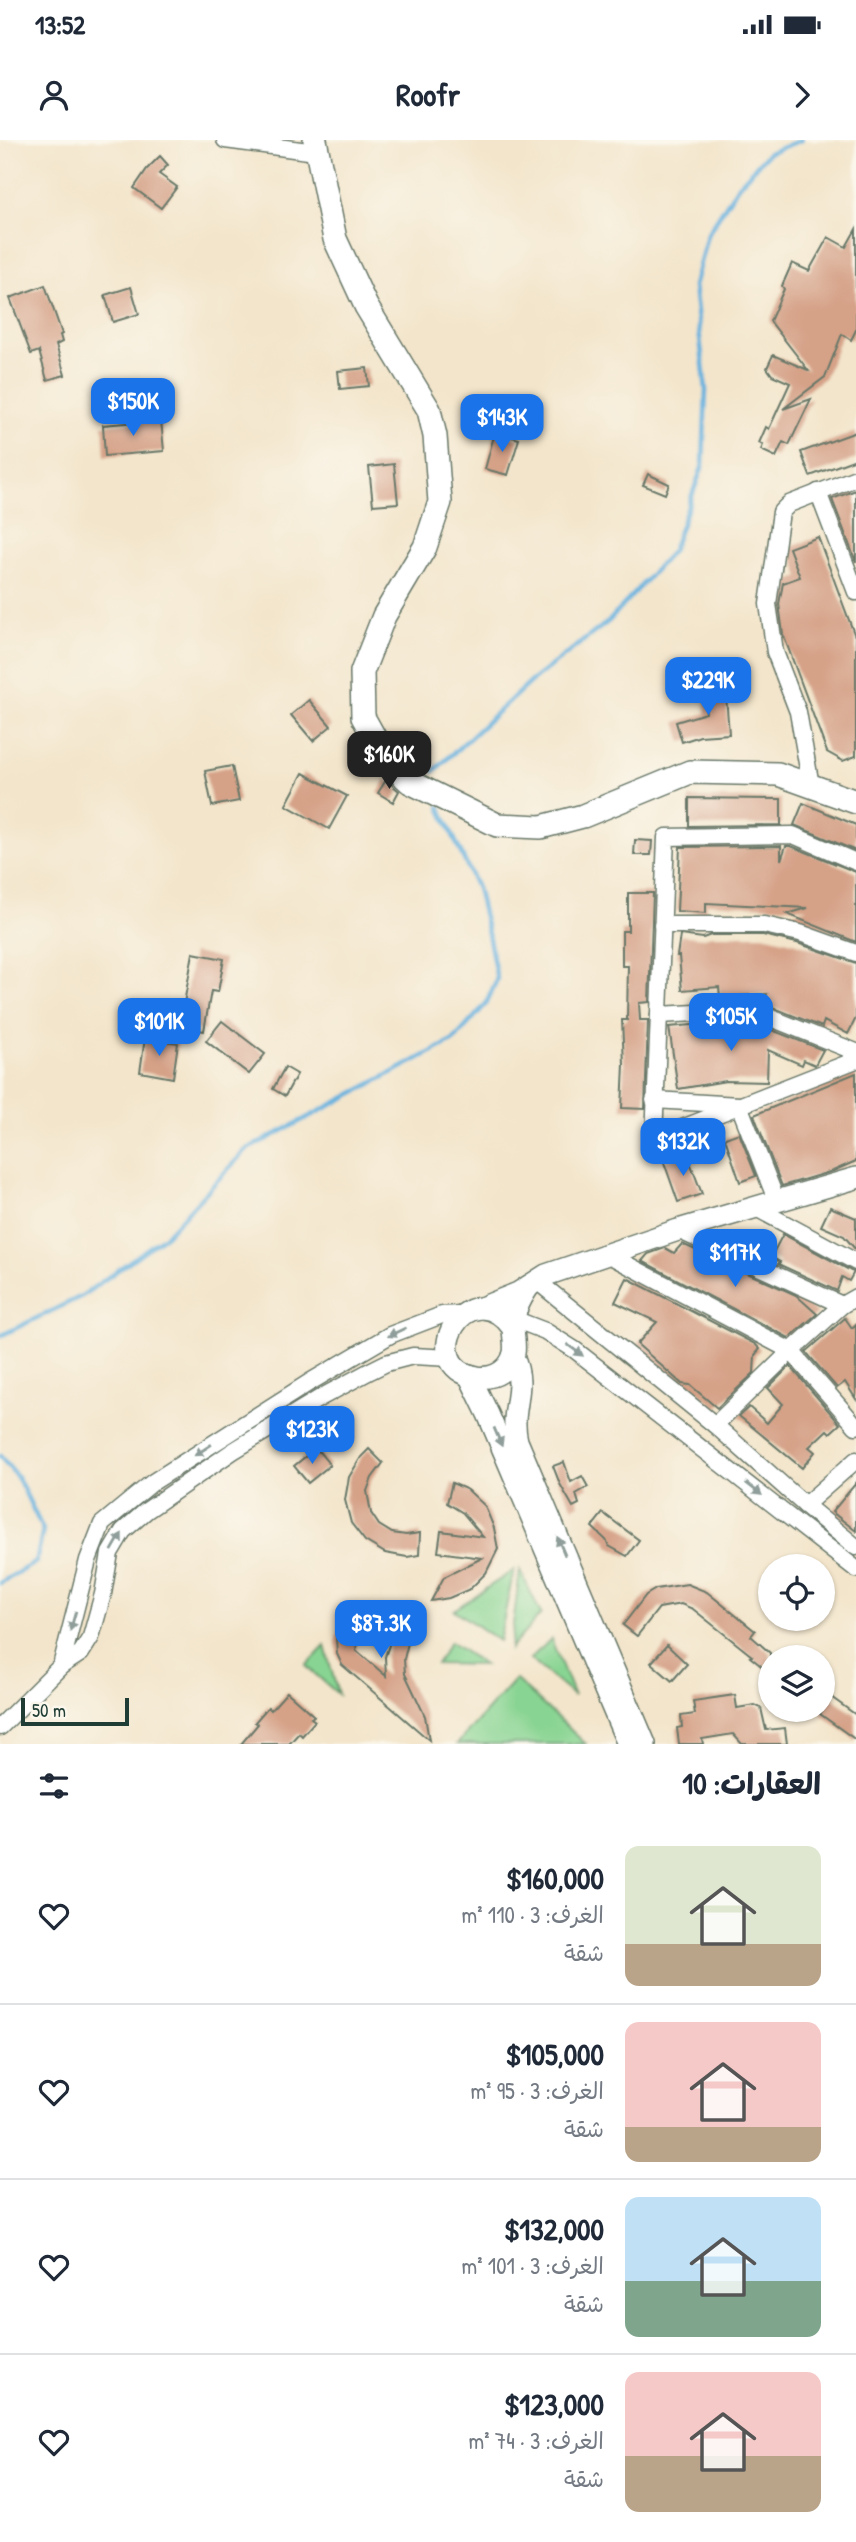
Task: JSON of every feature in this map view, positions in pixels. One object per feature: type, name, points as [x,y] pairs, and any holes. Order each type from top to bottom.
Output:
[{"type":"main road","points":[[316,146],[335,239],[366,306],[429,410],[435,436],[440,502],[425,547],[384,616],[362,672],[363,718],[387,762],[410,782],[497,825],[541,827],[583,816],[690,772],[778,774],[856,802]]},
{"type":"street","points":[[225,140],[316,146]]},
{"type":"street","points":[[811,786],[798,712],[775,652],[768,604],[782,512],[789,504],[856,478]]},
{"type":"street","points":[[818,492],[856,592]]},
{"type":"street","points":[[856,862],[793,835],[666,837],[654,1139],[856,1060]]},
{"type":"street","points":[[662,925],[764,925],[800,933],[856,953]]},
{"type":"street","points":[[659,1015],[751,1010],[856,1052]]},
{"type":"street","points":[[654,1100],[739,1105]]},
{"type":"street","points":[[739,1105],[768,1205],[856,1262]]},
{"type":"street","points":[[628,1744],[488,1415],[468,1375],[456,1366],[451,1358],[447,1339],[450,1329],[472,1311],[547,1275],[678,1230],[856,1178]]},
{"type":"street","points":[[678,1230],[849,1301],[791,1351],[715,1425]]},
{"type":"street","points":[[607,1254],[791,1351],[856,1426]]},
{"type":"street","points":[[468,1375],[486,1378],[508,1365],[516,1347],[514,1323],[522,1296],[533,1284]]},
{"type":"street","points":[[533,1284],[715,1425],[856,1546]]},
{"type":"street","points":[[61,1666],[88,1560],[102,1524],[153,1482],[310,1382],[390,1335],[442,1315],[472,1311],[500,1314],[514,1323],[545,1331],[575,1350],[856,1569]]},
{"type":"street","points":[[0,1727],[61,1666],[81,1653],[91,1637],[103,1594],[110,1553],[123,1531],[146,1511],[233,1451],[357,1377],[386,1363],[413,1356],[451,1358]]},
{"type":"street","points":[[513,1357],[521,1378],[514,1422],[517,1441],[645,1744]]},
{"type":"street","points":[[805,1505],[856,1460]]},
{"type":"green space","points":[[514,1570],[499,1641],[454,1610]]},
{"type":"green space","points":[[520,1570],[541,1614],[510,1649]]},
{"type":"green space","points":[[551,1639],[574,1696],[530,1659]]},
{"type":"green space","points":[[450,1642],[484,1665],[436,1664]]},
{"type":"green space","points":[[325,1646],[338,1694],[306,1666]]},
{"type":"green space","points":[[515,1679],[586,1744],[457,1744]]},
{"type":"building","points":[[160,156],[168,165],[159,174],[177,187],[161,208],[134,188]]},
{"type":"building","points":[[856,229],[856,330],[851,340],[842,334],[825,377],[783,409],[811,399],[789,445],[783,442],[776,457],[761,450],[763,445],[759,443],[766,427],[769,429],[790,383],[772,375],[767,368],[773,355],[808,370],[770,321],[784,289],[782,286],[792,263],[809,271],[828,237],[846,247]]},
{"type":"building","points":[[45,285],[62,334],[62,342],[56,345],[65,375],[47,380],[39,351],[31,354],[10,298]]},
{"type":"building","points":[[131,287],[139,314],[113,322],[105,295]]},
{"type":"building","points":[[367,368],[369,386],[340,389],[338,371]]},
{"type":"building","points":[[161,420],[164,451],[105,456],[103,425]]},
{"type":"building","points":[[495,432],[519,439],[508,475],[485,469]]},
{"type":"building","points":[[856,432],[856,459],[810,476],[801,452]]},
{"type":"building","points":[[394,464],[398,503],[373,505],[369,467]]},
{"type":"building","points":[[648,474],[669,484],[665,494],[643,485]]},
{"type":"building","points":[[856,490],[856,562],[832,499]]},
{"type":"building","points":[[818,537],[856,639],[856,756],[843,761],[827,752],[783,634],[779,604],[783,583],[800,577],[789,548]]},
{"type":"building","points":[[725,682],[729,734],[700,736],[682,742],[676,722],[706,713],[704,696],[714,696],[713,683]]},
{"type":"building","points":[[309,700],[331,726],[313,741],[291,715]]},
{"type":"building","points":[[232,766],[239,801],[212,806],[205,771]]},
{"type":"building","points":[[303,773],[347,796],[329,829],[286,805]]},
{"type":"building","points":[[386,780],[399,791],[393,802],[378,793]]},
{"type":"building","points":[[689,798],[781,799],[781,825],[689,826]]},
{"type":"building","points":[[803,803],[856,825],[856,851],[794,825]]},
{"type":"building","points":[[635,840],[652,841],[651,855],[634,855]]},
{"type":"building","points":[[781,846],[781,860],[786,846],[791,846],[856,872],[856,942],[787,914],[808,908],[706,903],[706,913],[677,911],[680,847]]},
{"type":"building","points":[[628,893],[653,893],[649,1002],[639,1003],[640,1020],[648,1020],[645,1109],[622,1108],[622,1020],[627,1020],[628,966],[622,966],[622,931],[628,931]]},
{"type":"building","points":[[680,935],[703,938],[711,935],[763,935],[797,943],[856,963],[856,1018],[848,1034],[824,1021],[822,1027],[764,1004],[767,994],[720,997],[719,987],[682,990],[677,956]]},
{"type":"building","points":[[193,953],[224,959],[218,992],[211,991],[204,1031],[180,1026]]},
{"type":"building","points":[[222,1021],[265,1054],[249,1074],[206,1041]]},
{"type":"building","points":[[735,1023],[735,1026],[764,1027],[823,1050],[815,1065],[804,1060],[802,1065],[768,1050],[767,1082],[726,1081],[678,1089],[669,1027]]},
{"type":"building","points":[[145,1038],[178,1043],[173,1078],[140,1072]]},
{"type":"building","points":[[285,1067],[297,1074],[285,1096],[273,1089]]},
{"type":"building","points":[[856,1073],[856,1161],[833,1171],[782,1186],[754,1115]]},
{"type":"building","points":[[739,1133],[756,1176],[740,1182],[725,1138]]},
{"type":"building","points":[[687,1154],[702,1194],[678,1202],[664,1162]]},
{"type":"building","points":[[830,1207],[856,1218],[856,1250],[844,1236],[821,1226]]},
{"type":"building","points":[[783,1234],[854,1272],[849,1281],[842,1277],[837,1291],[778,1264],[780,1262],[771,1257]]},
{"type":"building","points":[[682,1244],[796,1295],[817,1314],[789,1338],[642,1261],[648,1254],[665,1248],[674,1253]]},
{"type":"building","points":[[627,1278],[755,1344],[760,1349],[755,1355],[754,1373],[717,1408],[690,1385],[682,1384],[637,1344],[657,1322],[615,1302]]},
{"type":"building","points":[[845,1318],[852,1328],[856,1324],[856,1399],[845,1382],[837,1388],[806,1352]]},
{"type":"building","points":[[790,1366],[840,1424],[830,1433],[827,1430],[809,1447],[815,1452],[802,1468],[739,1416],[749,1407],[767,1423],[783,1404],[768,1388]]},
{"type":"building","points":[[316,1448],[330,1465],[308,1483],[294,1466]]},
{"type":"building","points":[[369,1449],[383,1463],[372,1478],[367,1491],[371,1513],[379,1525],[392,1533],[420,1533],[419,1555],[407,1557],[385,1553],[365,1541],[351,1523],[345,1500],[349,1477]]},
{"type":"building","points":[[564,1462],[571,1482],[582,1476],[588,1487],[576,1494],[579,1504],[573,1507],[553,1466]]},
{"type":"building","points":[[452,1483],[468,1490],[485,1506],[494,1528],[498,1549],[486,1573],[470,1589],[449,1598],[431,1601],[444,1577],[482,1558],[438,1552],[441,1531],[483,1537],[463,1513],[447,1503]]},
{"type":"building","points":[[856,1483],[856,1531],[832,1512]]},
{"type":"building","points":[[603,1513],[639,1540],[627,1556],[609,1546],[592,1527]]},
{"type":"building","points":[[687,1584],[707,1592],[755,1631],[751,1636],[761,1645],[758,1645],[758,1663],[693,1609],[681,1604],[659,1608],[637,1636],[623,1625],[646,1595],[656,1589]]},
{"type":"building","points":[[367,1607],[388,1609],[403,1621],[409,1639],[404,1659],[405,1674],[425,1716],[429,1740],[342,1665],[337,1654],[336,1639],[345,1619]],"holes":[[[373,1626],[383,1627],[389,1634],[385,1657],[386,1676],[356,1650],[359,1633]]]},
{"type":"building","points":[[667,1645],[687,1664],[672,1681],[651,1663]]},
{"type":"building","points":[[287,1692],[314,1716],[311,1718],[315,1721],[302,1736],[299,1733],[289,1744],[241,1744],[268,1707],[271,1710]]},
{"type":"building","points":[[735,1695],[737,1708],[758,1706],[758,1722],[764,1722],[766,1730],[785,1728],[787,1744],[742,1744],[733,1734],[702,1739],[703,1744],[679,1744],[677,1728],[682,1727],[681,1716],[695,1714],[693,1701]]},
{"type":"building","points":[[835,1700],[856,1715],[856,1740],[831,1722],[835,1722]]},
{"type":"waterway","points":[[434,771],[530,682],[609,621],[672,551],[703,465],[706,390],[694,286],[707,235],[738,186],[768,153],[801,140]]},
{"type":"waterway","points":[[0,1336],[82,1296],[166,1235],[246,1150],[454,1040],[486,1004],[497,979],[488,934],[477,888],[440,807]]},
{"type":"waterway","points":[[0,1456],[18,1478],[43,1530],[36,1562],[0,1583]]}]
